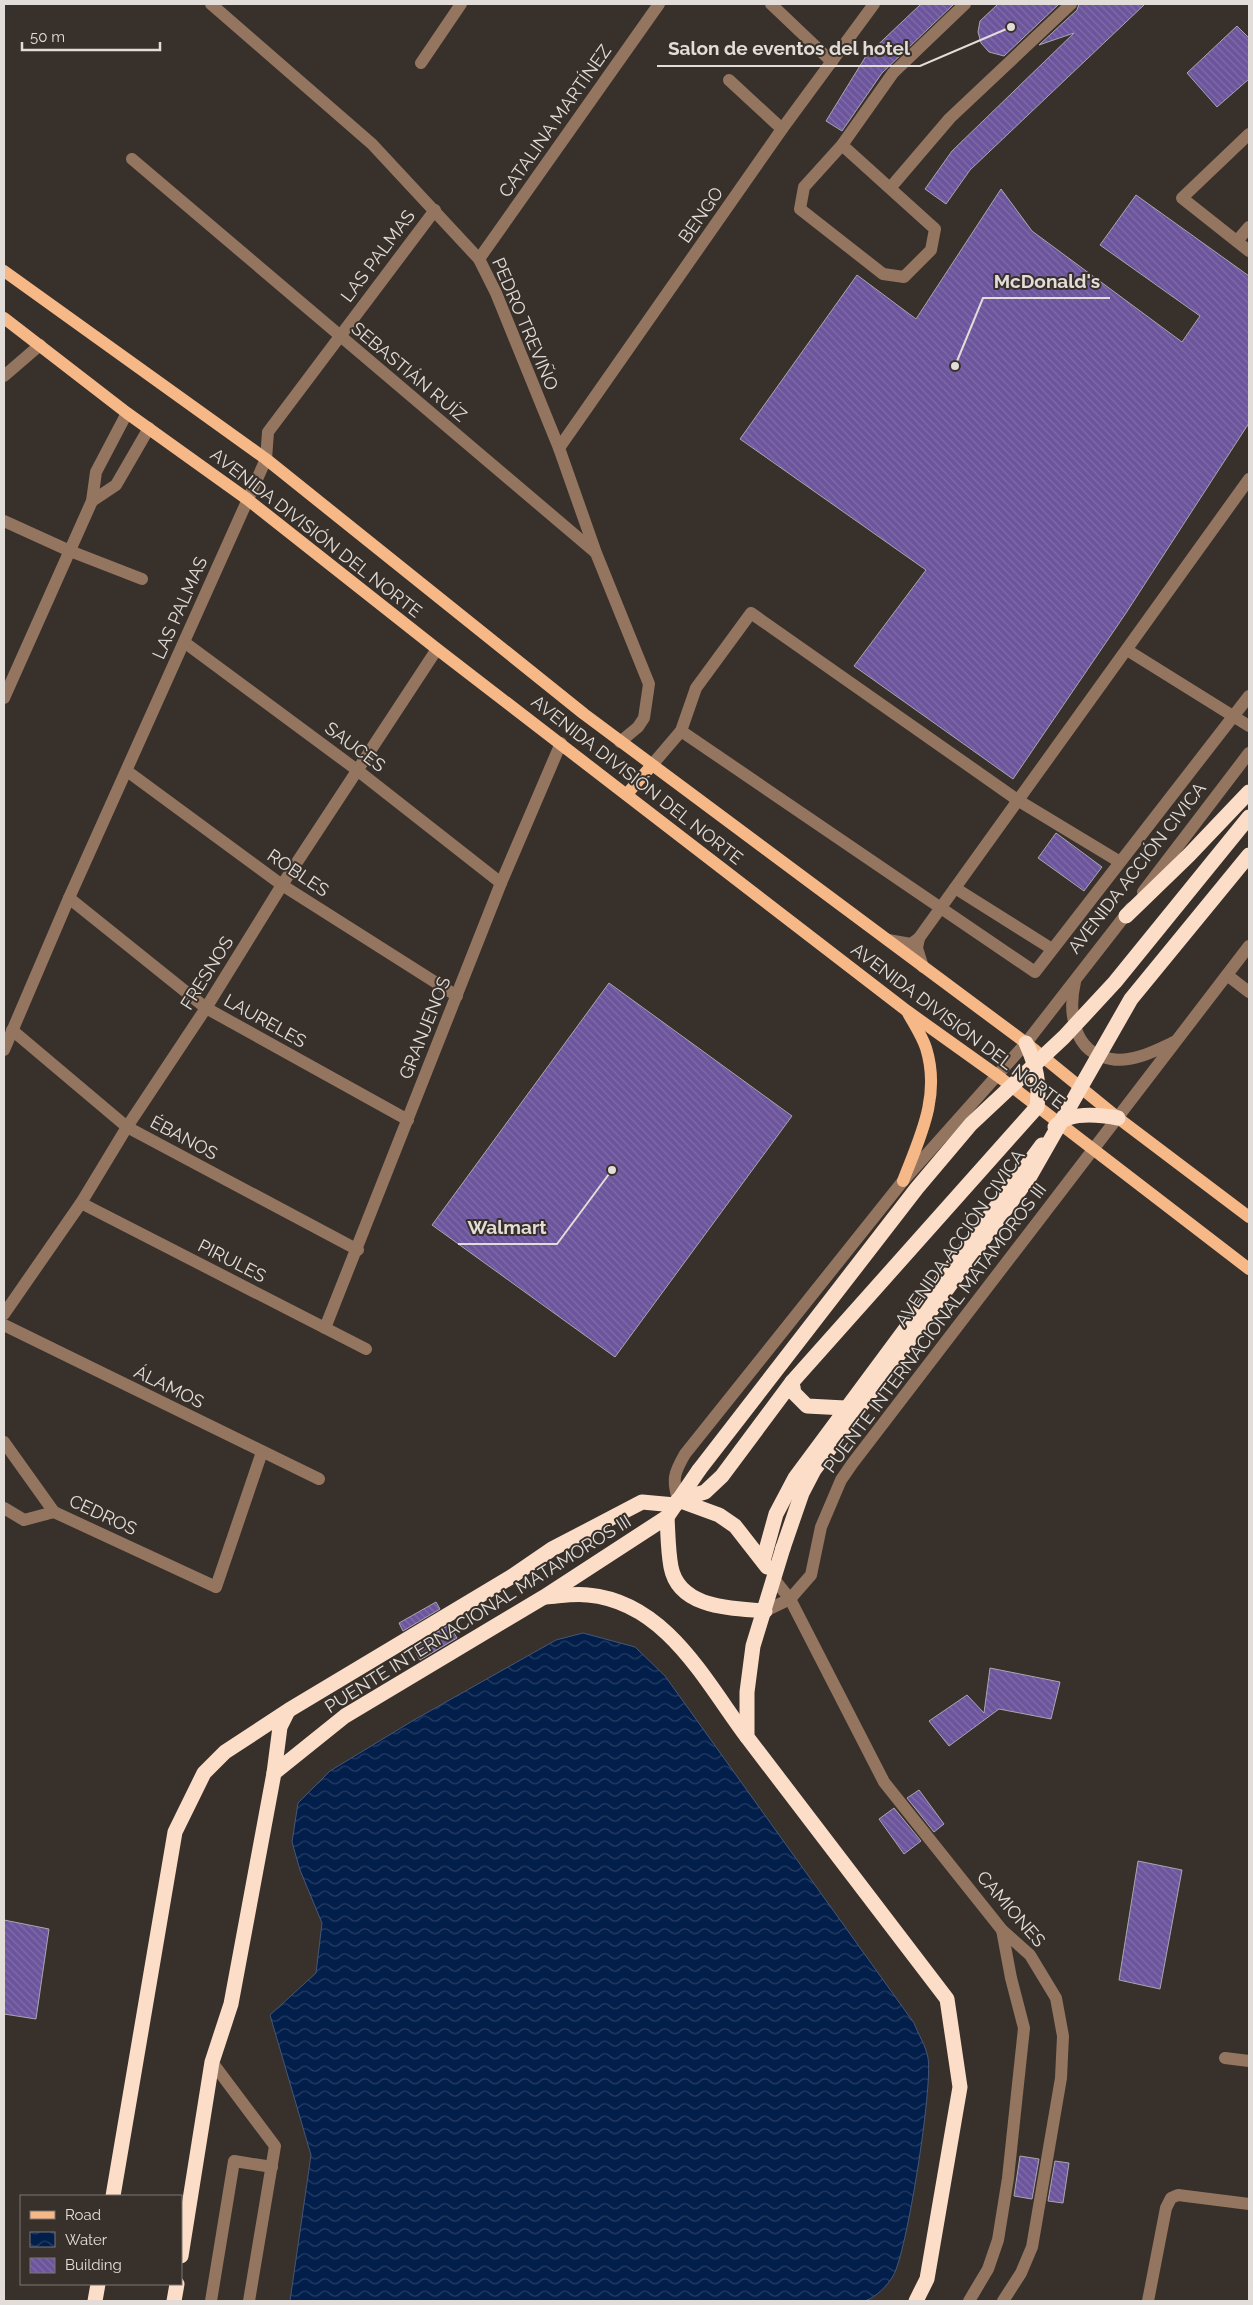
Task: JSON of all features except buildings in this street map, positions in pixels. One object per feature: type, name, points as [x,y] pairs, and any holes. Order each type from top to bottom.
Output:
[{"type":"highway","points":[[1126,916],[1189,856],[1249,792]]},
{"type":"highway","name":"PUENTE INTERNACIONAL MATAMOROS III","points":[[274,1773],[346,1716],[544,1597],[673,1507],[699,1470],[917,1188],[971,1124],[1064,1037],[1115,982],[1249,817]]},
{"type":"highway","name":"AVENIDA ACCIÓN CIVICA","points":[[774,1579],[802,1493],[814,1470],[1030,1176],[1131,999],[1249,855]]},
{"type":"highway","points":[[673,1507],[705,1492],[722,1476],[792,1382],[1037,1107],[1039,1089],[1037,1072],[1026,1044]]},
{"type":"highway","points":[[763,1561],[776,1514],[795,1478],[1058,1123],[1089,1115],[1118,1118]]},
{"type":"highway","points":[[792,1382],[794,1393],[807,1406],[845,1408]]},
{"type":"highway","points":[[113,2195],[175,1832],[204,1773],[224,1752],[289,1710],[511,1576],[552,1549],[642,1502],[718,1516],[735,1526],[763,1561],[774,1579],[753,1646],[747,1692],[747,1737]]},
{"type":"highway","points":[[673,1507],[671,1569],[679,1584],[690,1596],[705,1603],[765,1610]]},
{"type":"highway","points":[[544,1597],[588,1595],[638,1610],[662,1626],[689,1655],[747,1737],[947,1999],[960,2087],[927,2279],[916,2301]]},
{"type":"highway","points":[[182,2250],[212,2062],[231,2004],[274,1773],[280,1727],[289,1710]]},
{"type":"highway","points":[[95,2301],[98,2285]]},
{"type":"highway","points":[[174,2301],[177,2285]]},
{"type":"main road","name":"AVENIDA DIVISIÓN DEL NORTE","points":[[4,271],[266,460],[620,742],[1026,1044],[1118,1118],[1249,1217]]},
{"type":"main road","name":"AVENIDA DIVISIÓN DEL NORTE","points":[[4,318],[127,413],[247,499],[437,649],[907,1011],[998,1076],[1249,1269]]},
{"type":"main road","points":[[627,794],[652,765]]},
{"type":"main road","points":[[903,1181],[927,1120],[932,1082],[926,1046],[907,1011]]},
{"type":"street","name":"PEDRO TREVIÑO","points":[[211,4],[372,144],[479,259],[496,293],[559,448],[596,553],[649,684],[644,718],[638,727],[620,742]]},
{"type":"street","points":[[421,63],[460,4]]},
{"type":"street","name":"CATALINA MARTÍNEZ","points":[[479,259],[659,4]]},
{"type":"street","points":[[771,4],[832,62]]},
{"type":"street","name":"BENGO","points":[[559,448],[782,129],[874,4]]},
{"type":"street","points":[[842,145],[935,228],[931,250],[904,277],[883,274],[800,209],[804,187],[842,145],[893,73],[966,4]]},
{"type":"street","points":[[891,187],[950,118],[1071,4]]},
{"type":"street","points":[[729,80],[782,129]]},
{"type":"street","points":[[1249,134],[1182,198],[1249,251]]},
{"type":"street","name":"SEBASTIÁN RUÍZ","points":[[132,159],[596,553]]},
{"type":"street","name":"LAS PALMAS","points":[[4,1050],[69,898],[266,460],[268,432],[435,210]]},
{"type":"street","points":[[1237,241],[1249,227]]},
{"type":"street","points":[[4,376],[40,345]]},
{"type":"street","points":[[4,698],[8,679],[92,501],[96,472],[127,413]]},
{"type":"street","points":[[92,501],[116,485],[149,428]]},
{"type":"street","points":[[885,939],[897,943],[911,944],[919,938],[1249,480]]},
{"type":"street","points":[[4,521],[70,551],[142,579]]},
{"type":"street","points":[[652,765],[681,731],[696,688],[750,613],[1019,801],[1120,862]]},
{"type":"street","name":"SAUCES","points":[[184,642],[357,770],[501,883]]},
{"type":"street","name":"FRESNOS","points":[[4,1314],[81,1203],[127,1127],[206,1008],[282,885],[437,649]]},
{"type":"street","points":[[1127,650],[1249,726]]},
{"type":"street","points":[[681,731],[1036,972],[1037,968],[1249,696]]},
{"type":"street","name":"GRANJENOS","points":[[325,1328],[358,1250],[501,883],[561,743]]},
{"type":"street","name":"AVENIDA ACCIÓN CIVICA","points":[[673,1507],[673,1483],[676,1470],[685,1454],[903,1181],[1026,1044],[1076,977],[1126,916],[1249,753]]},
{"type":"street","name":"ROBLES","points":[[127,771],[282,885],[456,996]]},
{"type":"street","points":[[957,886],[1054,948]]},
{"type":"street","name":"LAURELES","points":[[69,898],[206,1008],[408,1120]]},
{"type":"street","points":[[919,938],[918,948],[923,967]]},
{"type":"street","points":[[1118,1118],[1249,946]]},
{"type":"street","points":[[1227,975],[1249,992]]},
{"type":"street","points":[[1076,977],[1071,998],[1072,1020],[1081,1040],[1095,1053],[1111,1059],[1131,1058],[1152,1052],[1176,1041]]},
{"type":"street","name":"ÉBANOS","points":[[12,1030],[127,1127],[358,1250]]},
{"type":"street","name":"PUENTE INTERNACIONAL MATAMOROS III","points":[[765,1610],[790,1599],[811,1575],[821,1527],[841,1480],[1118,1118]]},
{"type":"street","name":"PIRULES","points":[[81,1203],[366,1349]]},
{"type":"street","name":"ÁLAMOS","points":[[4,1325],[319,1479]]},
{"type":"street","name":"CEDROS","points":[[4,1442],[54,1512],[216,1587],[262,1452]]},
{"type":"street","points":[[4,1508],[24,1520],[54,1512]]},
{"type":"street","name":"CAMIONES","points":[[774,1579],[790,1599],[884,1782],[1002,1930],[1030,1956],[1056,1998],[1063,2036],[1061,2078],[1032,2247],[1021,2273],[1002,2301]]},
{"type":"street","points":[[969,2301],[988,2269],[998,2240],[1009,2170],[1024,2028],[1011,1978],[1002,1930]]},
{"type":"street","points":[[1225,2058],[1249,2061]]},
{"type":"street","points":[[212,2062],[276,2146],[249,2301]]},
{"type":"street","points":[[211,2301],[234,2161],[272,2167]]},
{"type":"street","points":[[1148,2301],[1166,2208],[1171,2198],[1178,2195],[1249,2204]]},
{"type":"water","points":[[583,1633],[635,1647],[665,1676],[914,2023],[928,2058],[927,2101],[912,2204],[899,2261],[893,2276],[881,2291],[865,2301],[290,2301],[311,2155],[270,2015],[316,1973],[322,1923],[300,1870],[292,1842],[298,1803],[330,1771],[414,1720],[556,1640]]},
{"type":"place","name":"Salon de eventos del hotel","points":[[1011,27]]},
{"type":"place","name":"McDonald's","points":[[955,366]]},
{"type":"place","name":"Walmart","points":[[612,1170]]}]
